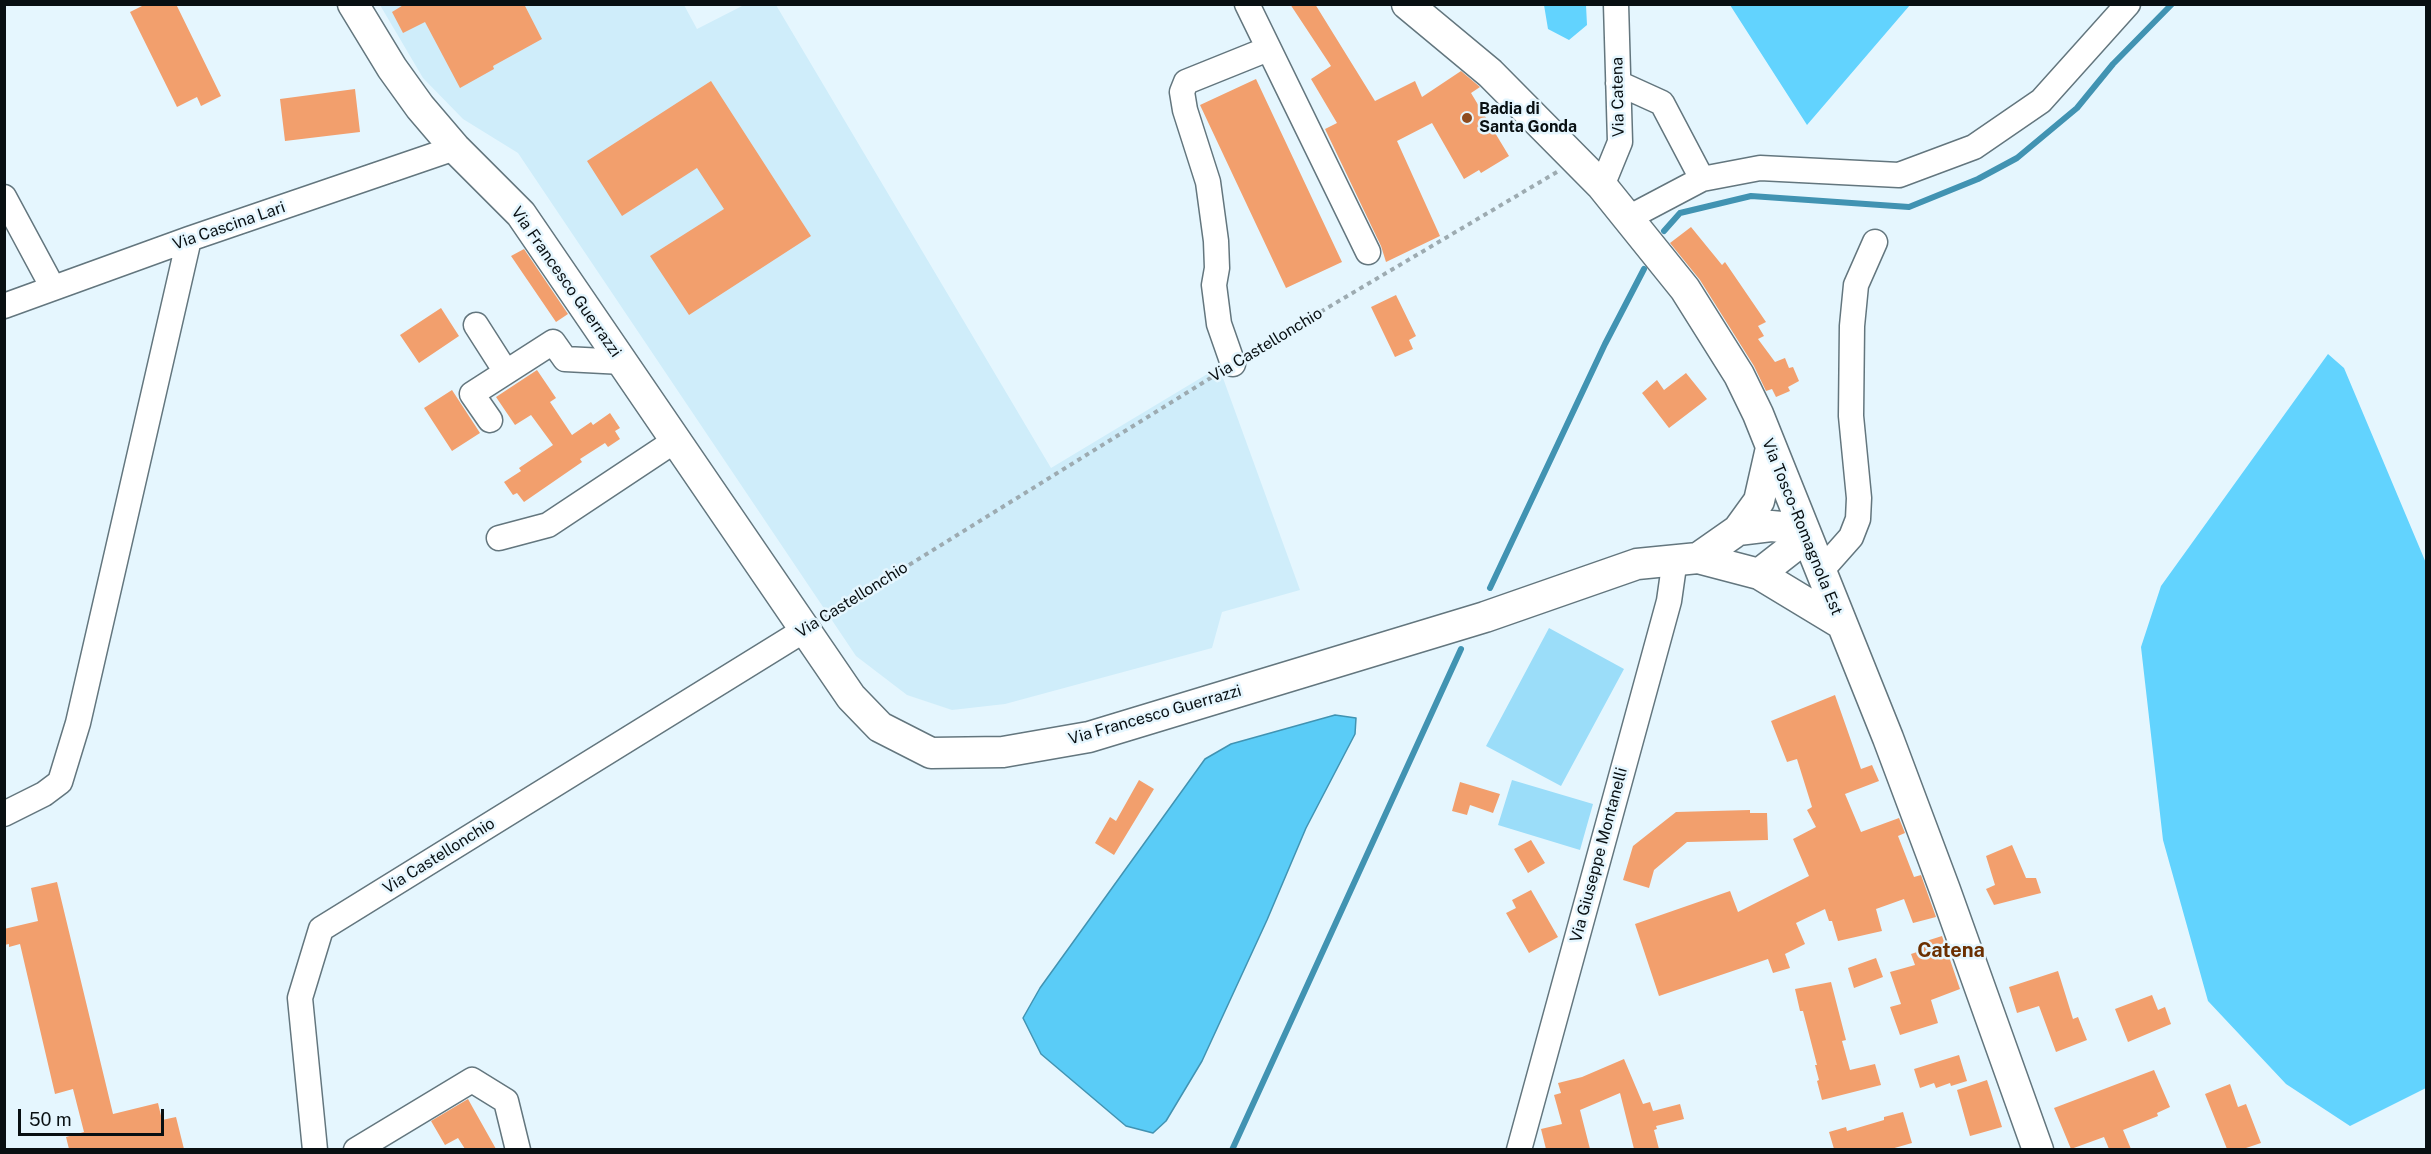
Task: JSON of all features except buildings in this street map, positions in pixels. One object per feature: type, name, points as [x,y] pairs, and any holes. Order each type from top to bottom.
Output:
[{"type":"main road","name":"Via Francesco Guerrazzi","points":[[353,4],[392,68],[420,107],[455,148],[521,214],[852,697],[879,728],[931,753],[1003,752],[1089,738],[1485,617],[1637,564],[1687,559],[1759,574],[1840,623]]},
{"type":"main road","name":"Via Tosco-Romagnola Est","points":[[1407,4],[1490,73],[1579,161],[1630,217],[1685,289],[1739,375],[1884,727],[2038,1149]]},
{"type":"main road","name":"Via Francesco Guerrazzi","points":[[1738,530],[1759,501],[1771,448]]},
{"type":"main road","name":"Via Francesco Guerrazzi","points":[[1687,559],[1738,530],[1771,526],[1804,531]]},
{"type":"main road","points":[[1759,574],[1791,549],[1804,531]]},
{"type":"street","points":[[1246,4],[1368,252]]},
{"type":"street","name":"Via Catena","points":[[1602,186],[1620,142],[1616,4]]},
{"type":"street","points":[[1630,217],[1702,179],[1760,168],[1899,175],[1974,147],[2041,101],[2128,4]]},
{"type":"street","points":[[1233,364],[1218,313],[1214,285],[1217,268],[1216,241],[1208,182],[1185,110],[1182,92],[1186,82],[1268,49]]},
{"type":"street","points":[[1618,83],[1662,103],[1702,179]]},
{"type":"street","name":"Via Cascina Lari","points":[[4,306],[189,239],[455,148]]},
{"type":"street","points":[[4,197],[53,288]]},
{"type":"street","points":[[4,814],[44,794],[60,782],[78,723],[189,239]]},
{"type":"street","points":[[1820,572],[1851,537],[1858,519],[1859,498],[1851,416],[1852,326],[1856,285],[1875,242]]},
{"type":"street","points":[[476,325],[507,372]]},
{"type":"street","name":"Via Francesco Guerrazzi","points":[[490,420],[472,393],[553,342],[565,359],[623,362]]},
{"type":"street","points":[[499,538],[548,525],[676,440]]},
{"type":"street","name":"Via Giuseppe Montanelli","points":[[1519,1149],[1669,601],[1687,559]]},
{"type":"street","name":"Via Castellonchio","points":[[315,1149],[300,998],[321,929],[806,629]]},
{"type":"street","points":[[356,1149],[472,1080],[506,1101],[518,1149]]},
{"type":"path","name":"Via Castellonchio","points":[[806,629],[1233,364],[1539,182],[1579,161]]},
{"type":"shaded area","points":[[380,5],[684,5],[697,29],[744,5],[776,5],[1051,468],[1219,367],[1300,590],[1222,612],[1212,648],[1005,704],[952,710],[907,695],[856,656],[518,153],[463,119],[423,78]]},
{"type":"shaded area","points":[[1544,5],[1586,5],[1587,25],[1569,40],[1548,29]]},
{"type":"shaded area","points":[[1730,5],[1910,5],[1807,125]]},
{"type":"shaded area","points":[[2328,354],[2344,368],[2426,563],[2426,1088],[2350,1126],[2286,1084],[2208,1001],[2163,840],[2141,647],[2161,586]]},
{"type":"shaded area","points":[[1549,628],[1624,669],[1561,786],[1486,746]]},
{"type":"shaded area","points":[[1335,715],[1356,718],[1355,734],[1306,828],[1267,920],[1202,1061],[1166,1121],[1153,1133],[1126,1126],[1041,1054],[1023,1018],[1040,988],[1205,759],[1231,744]]},
{"type":"shaded area","points":[[1512,780],[1593,804],[1580,850],[1498,825]]},
{"type":"waterway","points":[[1664,231],[1680,213],[1751,196],[1909,207],[1978,179],[2017,158],[2077,108],[2113,64],[2172,4]]},
{"type":"waterway","points":[[1490,588],[1605,344],[1644,269]]},
{"type":"waterway","points":[[1232,1150],[1461,649]]},
{"type":"place","name":"Badia di Santa Gonda","points":[[1467,118]]},
{"type":"district","name":"Catena","points":[[1951,951]]}]
